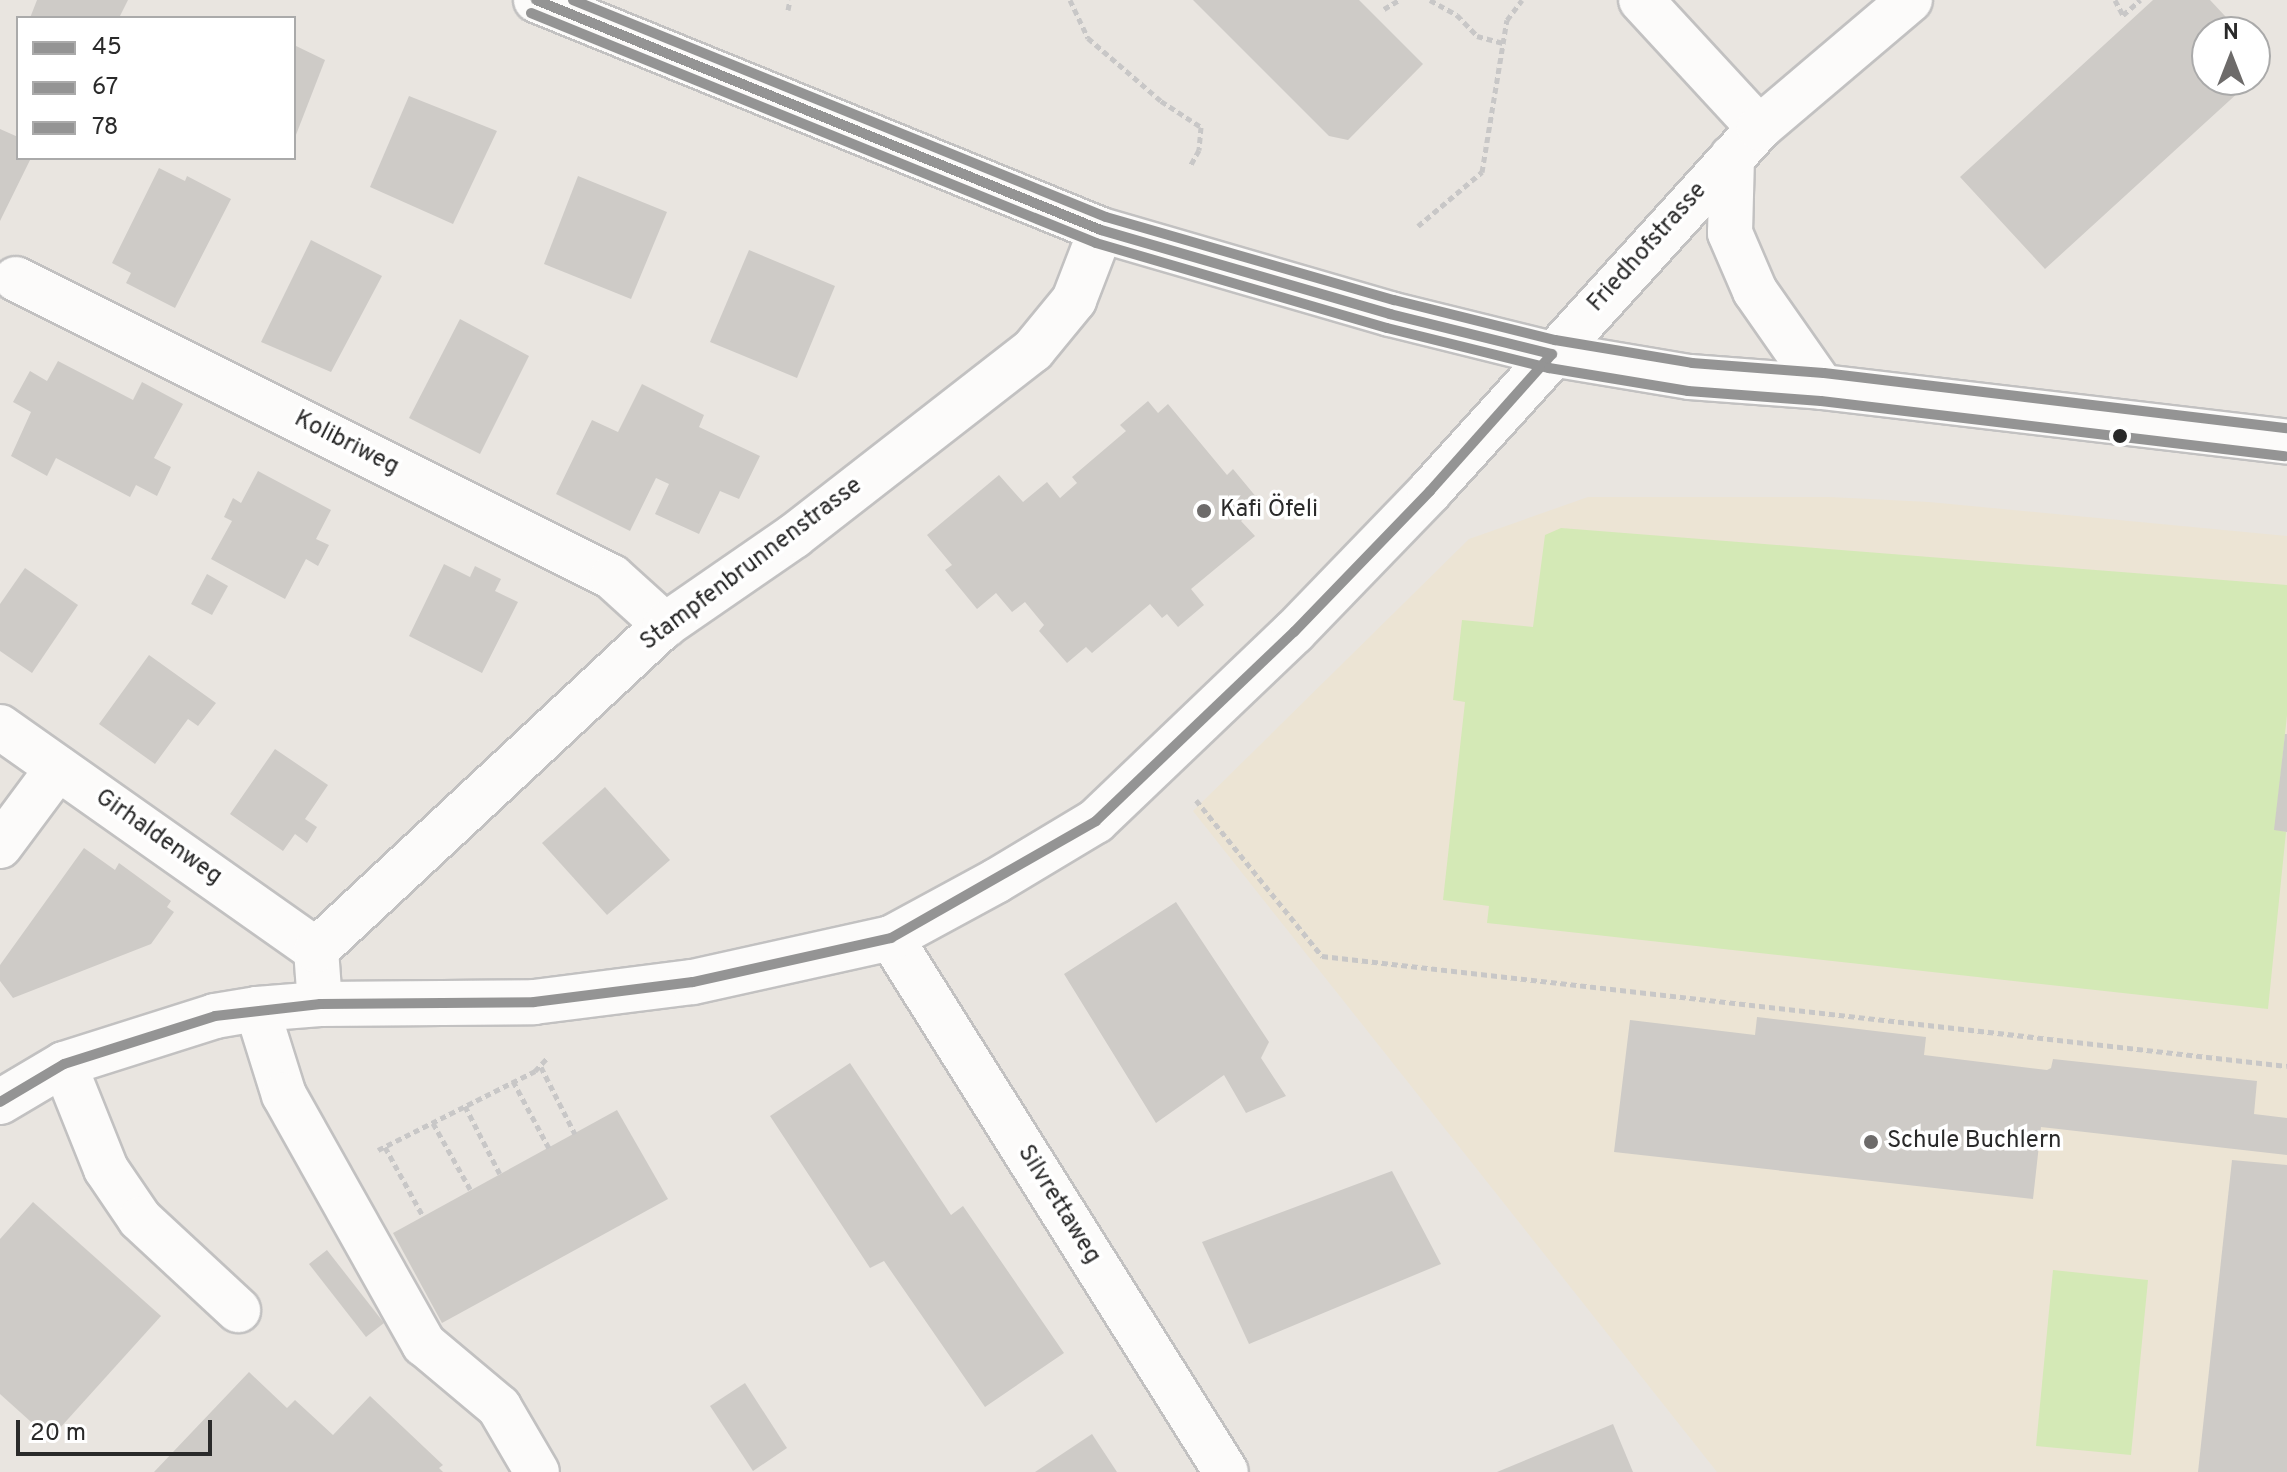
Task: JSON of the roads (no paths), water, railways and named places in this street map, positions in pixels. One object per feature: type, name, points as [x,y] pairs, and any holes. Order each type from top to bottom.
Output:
[{"type":"street","points":[[536,0],[1101,230],[1390,314],[1552,354],[1690,377],[1822,387],[2287,442]]},
{"type":"street","points":[[1641,0],[1745,143]]},
{"type":"street","name":"Friedhofstrasse","points":[[0,1102],[64,1064],[215,1016],[320,1004],[534,1002],[589,996],[693,982],[891,938],[1096,821],[1294,632],[1430,491],[1745,143],[1910,0]]},
{"type":"street","name":"Friedhofstrasse","points":[[1745,143],[1730,233],[1755,291],[1822,387]]},
{"type":"street","name":"Stampfenbrunnenstrasse","points":[[316,950],[665,625],[794,536],[1033,350],[1074,300],[1101,230]]},
{"type":"street","name":"Kolibriweg","points":[[16,279],[612,577],[665,625]]},
{"type":"street","name":"Girhaldenweg","points":[[0,727],[316,950]]},
{"type":"street","points":[[0,846],[58,768]]},
{"type":"street","name":"Silvrettaweg","points":[[891,938],[1226,1472]]},
{"type":"street","points":[[316,950],[320,1004]]},
{"type":"street","points":[[257,1009],[284,1095],[424,1344],[499,1407],[537,1472]]},
{"type":"street","points":[[64,1064],[106,1169],[140,1219],[238,1310]]},
{"type":"place","name":"Kafi Öfeli","points":[[1204,511]]},
{"type":"place","name":"Schule Buchlern","points":[[1871,1142]]}]
